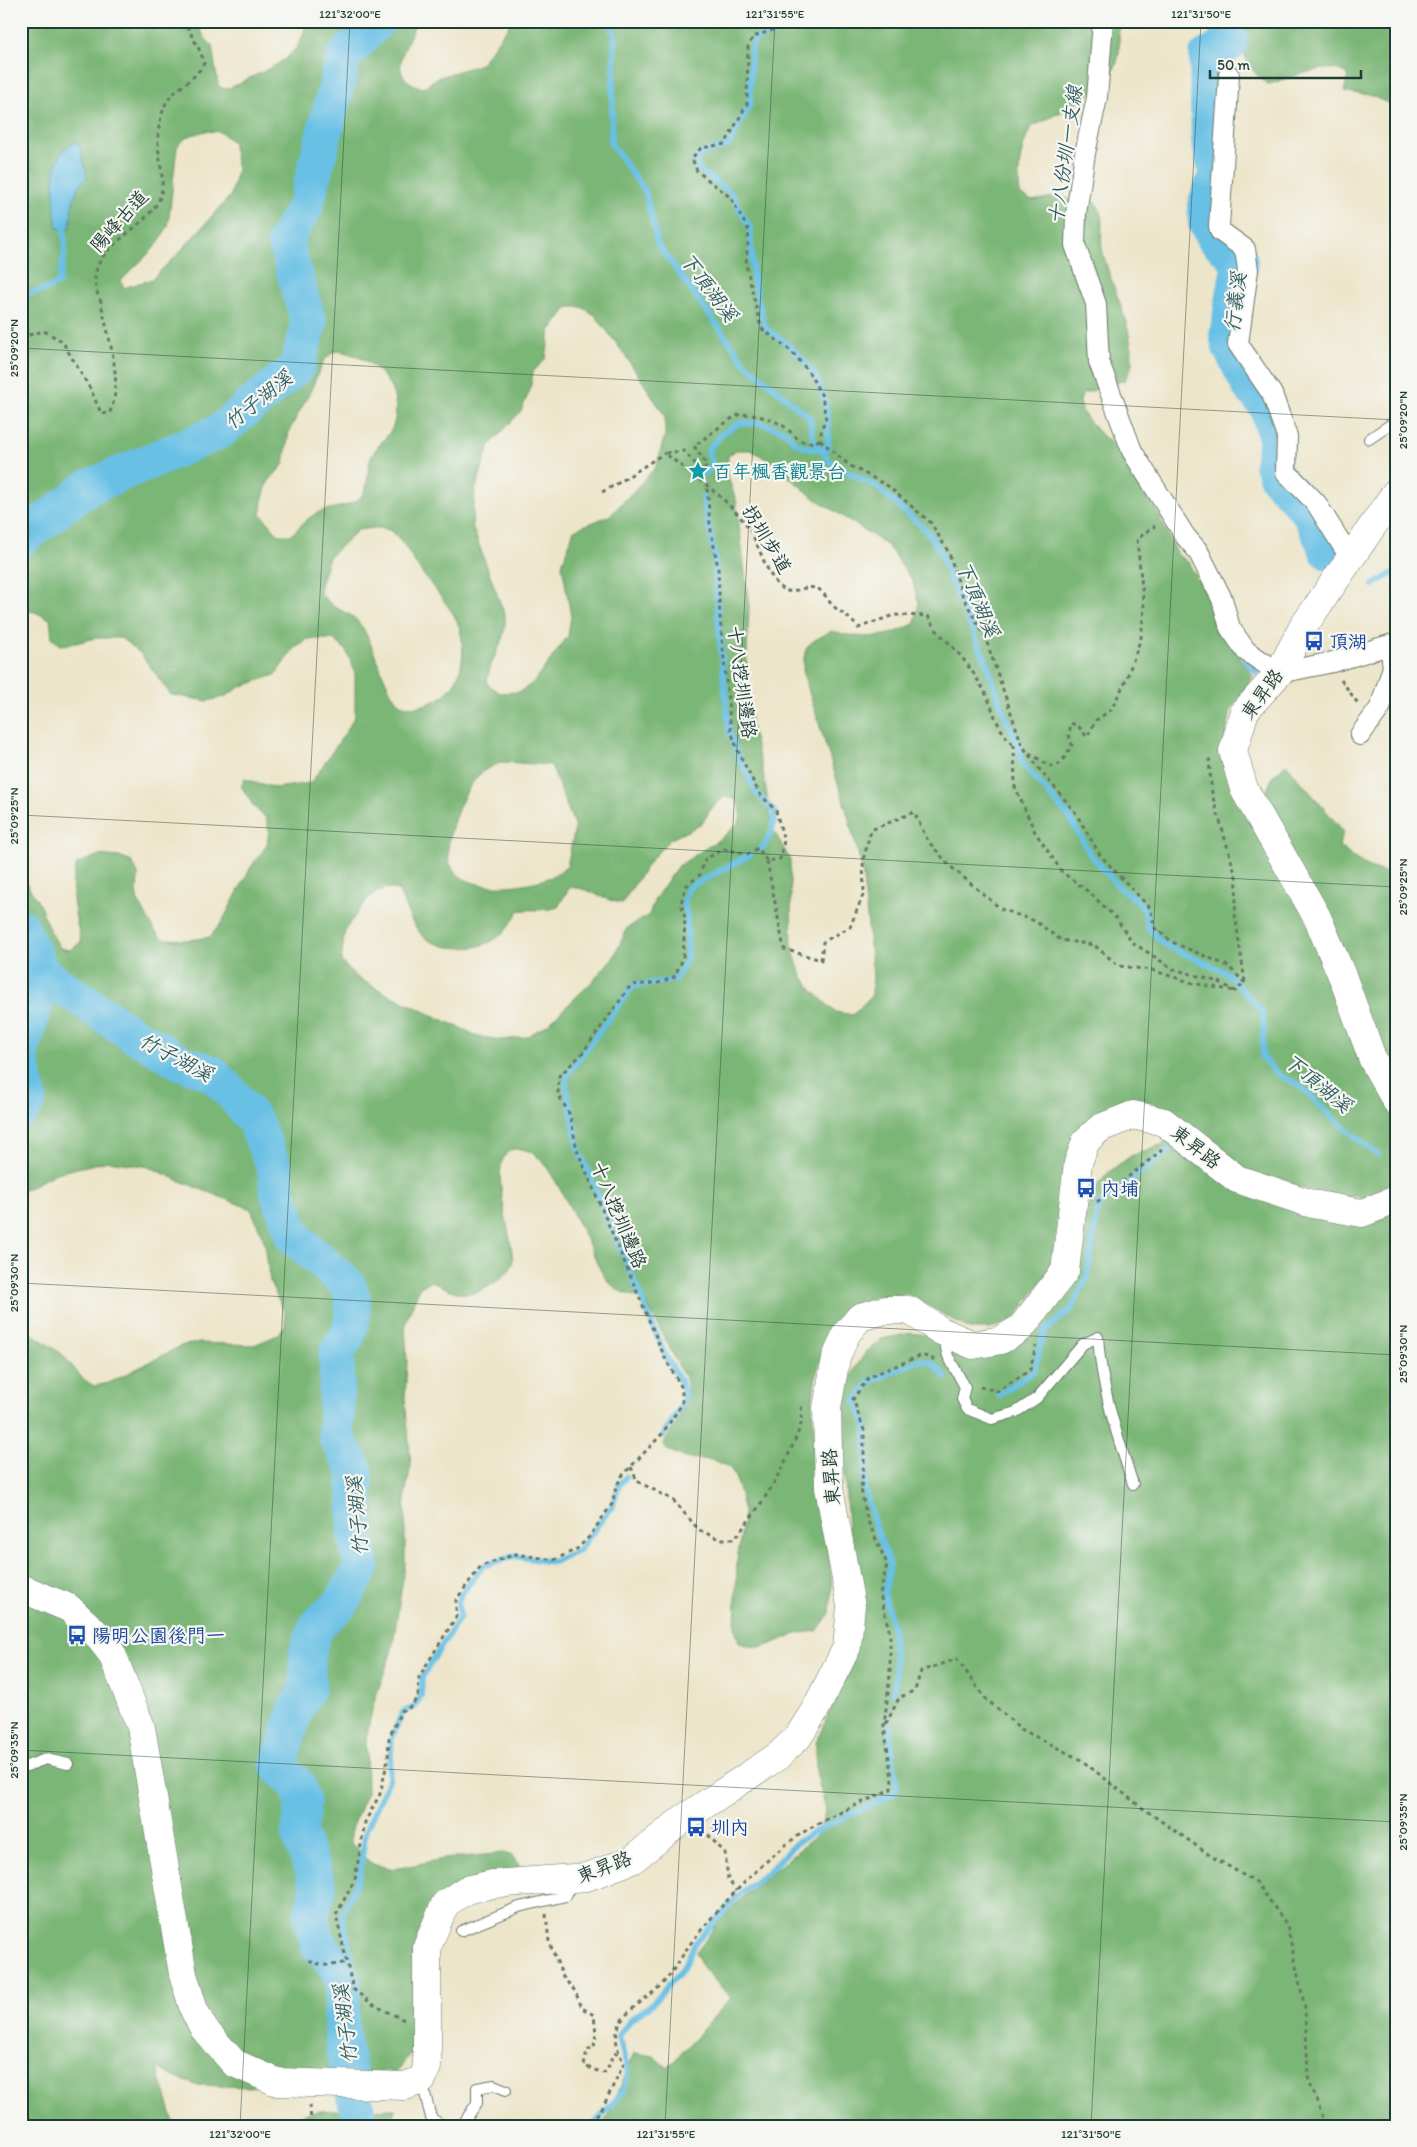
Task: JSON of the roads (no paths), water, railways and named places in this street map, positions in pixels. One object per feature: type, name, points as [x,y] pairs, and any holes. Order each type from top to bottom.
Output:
[{"type":"street","points":[[1103,21],[1098,98],[1085,153],[1076,214],[1075,245],[1096,304],[1099,362],[1132,451],[1185,536],[1198,551],[1222,599],[1230,628],[1246,651],[1279,673],[1333,662],[1393,644],[1393,668],[1380,708],[1366,729]]},
{"type":"street","points":[[1228,75],[1219,226],[1220,231],[1244,249],[1248,270],[1238,344],[1272,394],[1287,436],[1286,472],[1316,503],[1351,559]]},
{"type":"street","name":"東昇路","points":[[1396,492],[1303,627],[1279,673],[1245,711],[1233,751],[1244,789],[1317,917],[1343,978],[1374,1060],[1396,1101]]},
{"type":"street","name":"東昇路","points":[[422,2080],[427,2067],[427,1947],[446,1904],[466,1890],[493,1884],[573,1880],[587,1877],[632,1860],[683,1819],[778,1756],[798,1737],[847,1647],[851,1606],[829,1488],[827,1408],[836,1358],[846,1334],[860,1317],[885,1310],[909,1310],[941,1331],[973,1345],[1001,1340],[1021,1328],[1065,1271],[1078,1163],[1086,1141],[1100,1128],[1133,1115],[1164,1122],[1237,1179],[1312,1204],[1362,1213],[1396,1200]]},
{"type":"street","points":[[21,1588],[69,1608],[94,1631],[112,1654],[141,1727],[183,1974],[194,2010],[204,2029],[234,2063],[277,2082],[388,2088],[405,2086],[422,2080]]},
{"type":"lane","points":[[1369,439],[1396,421]]},
{"type":"lane","points":[[941,1331],[948,1356],[965,1387],[962,1399],[967,1409],[992,1419],[1016,1412],[1037,1398],[1083,1344],[1098,1337],[1103,1379],[1117,1434],[1133,1484]]},
{"type":"lane","points":[[21,1768],[46,1760],[68,1764]]},
{"type":"lane","points":[[461,1931],[519,1907],[566,1896],[573,1880]]},
{"type":"lane","points":[[422,2080],[431,2118],[443,2126]]},
{"type":"lane","points":[[455,2126],[463,2124],[477,2103],[477,2088],[494,2085],[506,2090]]},
{"type":"water","points":[[79,142],[87,177],[75,195],[70,229],[57,228],[54,178],[57,165],[61,154],[68,146]]},
{"type":"waterway","name":"竹子湖溪","points":[[21,539],[87,488],[219,432],[297,367],[309,324],[285,241],[306,205],[344,56],[378,21]]},
{"type":"waterway","name":"下頂湖溪","points":[[608,21],[615,36],[611,144],[645,191],[658,245],[745,363],[810,418],[813,439],[831,463],[877,487],[928,532],[940,552],[951,582],[986,661],[1002,709],[1020,749],[1022,763],[1070,818],[1090,854],[1121,889],[1138,901],[1145,911],[1149,929],[1165,945],[1227,973],[1262,1011],[1264,1026],[1262,1057],[1277,1074],[1299,1085],[1343,1127],[1378,1155]]},
{"type":"waterway","points":[[703,474],[713,467],[708,450],[722,434],[740,423],[760,423],[787,432],[795,443],[813,449],[828,448],[826,409],[816,378],[796,352],[765,328],[753,278],[750,228],[731,193],[698,169],[696,157],[728,146],[750,104],[751,48],[756,39],[787,29],[789,21]]},
{"type":"waterway","name":"行義溪","points":[[1226,21],[1230,43],[1207,56],[1209,140],[1217,173],[1205,206],[1206,223],[1214,238],[1240,261],[1227,335],[1230,347],[1249,385],[1267,406],[1277,441],[1272,464],[1277,478],[1309,512],[1328,552]]},
{"type":"waterway","points":[[21,296],[50,288],[59,282],[65,252],[64,230]]},
{"type":"waterway","points":[[703,497],[715,557],[718,618],[729,731],[736,751],[757,794],[775,812],[772,831],[762,849]]},
{"type":"waterway","points":[[1373,585],[1396,571]]},
{"type":"waterway","name":"十八份圳一支線","points":[[1245,660],[1256,672]]},
{"type":"waterway","points":[[663,1436],[682,1404],[684,1391],[681,1382],[666,1357],[579,1150],[566,1086],[567,1075],[633,986],[675,980],[687,959],[687,916],[683,902],[689,887],[750,855]]},
{"type":"waterway","name":"竹子湖溪","points":[[21,927],[43,974],[134,1035],[183,1063],[210,1072],[228,1089],[254,1120],[275,1169],[278,1193],[294,1237],[348,1285],[353,1299],[352,1321],[348,1334],[337,1353],[336,1436],[355,1470],[356,1537],[362,1567],[342,1602],[317,1625],[307,1652],[308,1687],[297,1706],[278,1765],[298,1786],[303,1803],[299,1834],[319,1887],[311,1915],[318,1944],[332,1961],[344,1982],[341,2018],[344,2049],[359,2118],[357,2126]]},
{"type":"waterway","points":[[21,1051],[43,974]]},
{"type":"waterway","points":[[21,1058],[29,1099],[21,1111]]},
{"type":"waterway","points":[[999,1395],[1034,1371],[1044,1332],[1071,1309],[1087,1277],[1098,1206],[1172,1148]]},
{"type":"waterway","points":[[893,1693],[896,1675],[892,1625],[884,1594],[890,1565],[875,1526],[864,1487],[867,1455],[866,1424],[855,1401],[871,1381],[920,1360],[933,1363],[946,1378]]},
{"type":"waterway","points":[[344,1982],[350,1973],[352,1961],[342,1915],[359,1877],[366,1830],[389,1780],[392,1737],[403,1712],[414,1707],[421,1695],[422,1677],[460,1617],[458,1602],[463,1592],[483,1566],[514,1556],[553,1562],[579,1550],[613,1505],[619,1485],[626,1477]]},
{"type":"waterway","points":[[593,2126],[624,2090],[628,2073],[619,2036],[631,2019],[651,2005],[682,1970],[696,1942],[741,1893],[769,1871],[795,1844],[812,1833],[892,1795],[897,1788],[889,1726]]},
{"type":"place","name":"百年楓香觀景台","points":[[698,471]]},
{"type":"place","name":"頂湖","points":[[1314,641]]},
{"type":"place","name":"內埔","points":[[1086,1188]]},
{"type":"place","name":"陽明公園後門一","points":[[77,1635]]},
{"type":"place","name":"圳內","points":[[696,1827]]}]
